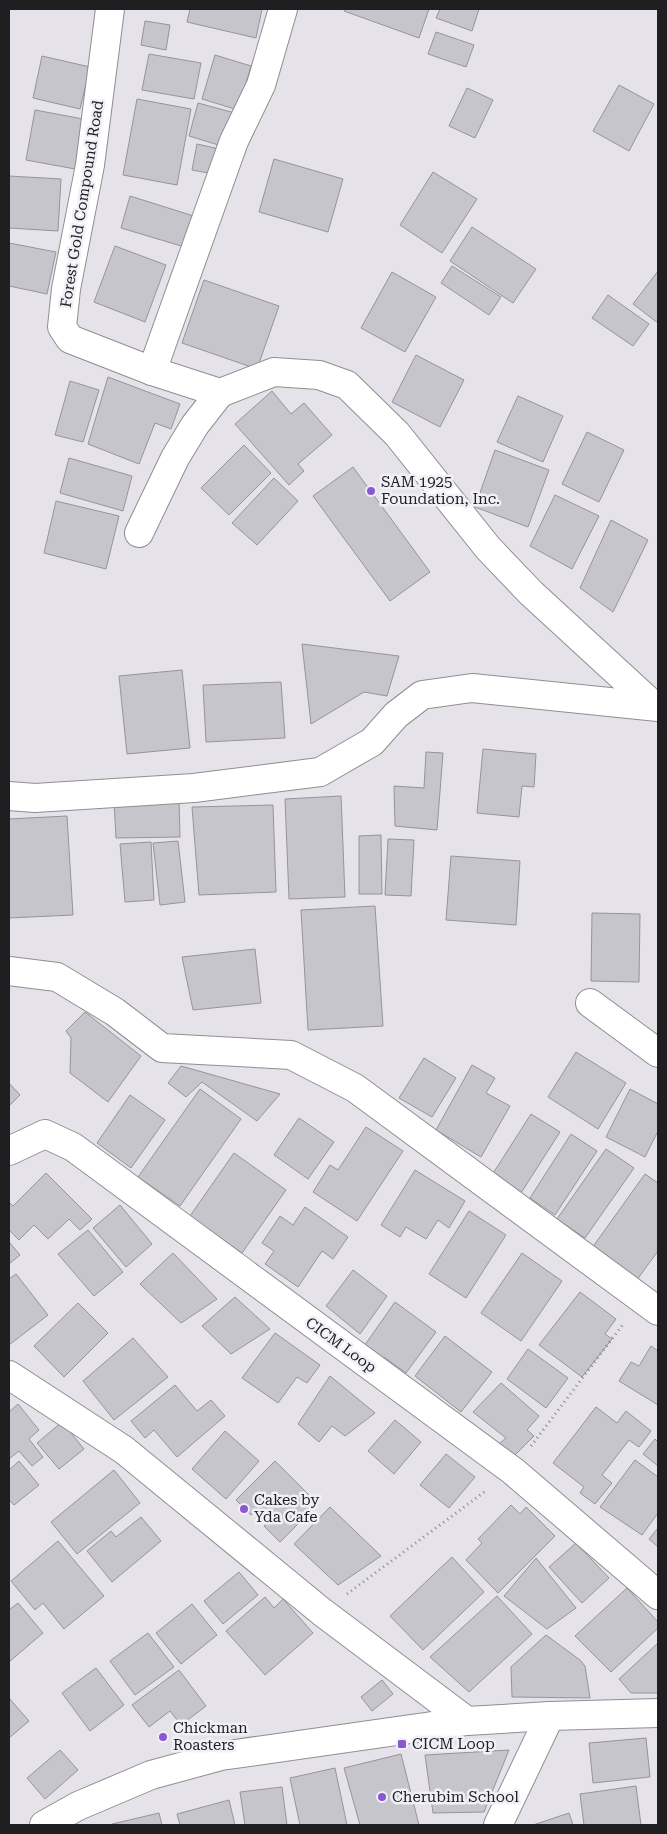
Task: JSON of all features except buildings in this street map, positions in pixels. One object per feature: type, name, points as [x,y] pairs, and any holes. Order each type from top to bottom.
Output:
[{"type":"street","name":"Forest Gold Compound Road","points":[[110,9],[90,165],[66,289],[62,327],[70,339],[152,371],[220,393]]},
{"type":"street","points":[[152,371],[234,141],[261,85],[283,9]]},
{"type":"street","points":[[138,533],[175,458],[195,425],[220,393],[274,372],[319,375],[347,385],[397,434],[488,548],[525,587],[590,649],[656,707]]},
{"type":"street","points":[[9,796],[35,798],[194,788],[320,772],[372,742],[396,715],[422,695],[472,688],[656,707]]},
{"type":"street","points":[[9,971],[58,977],[115,1012],[162,1048],[292,1055],[355,1088],[658,1311]]},
{"type":"street","points":[[590,1003],[658,1053]]},
{"type":"street","name":"CICM Loop","points":[[9,1150],[45,1134],[73,1147],[513,1471],[658,1594]]},
{"type":"street","points":[[9,1375],[124,1450],[322,1612],[467,1721]]},
{"type":"street","points":[[44,1825],[78,1806],[151,1775],[221,1756],[467,1721],[550,1716],[658,1713]]},
{"type":"street","points":[[498,1825],[550,1716]]},
{"type":"place","name":"SAM 1925 Foundation, Inc.","points":[[371,491]]},
{"type":"place","name":"Cakes by Yda Cafe","points":[[244,1509]]},
{"type":"place","name":"Chickman Roasters","points":[[163,1737]]},
{"type":"place","name":"CICM Loop","points":[[402,1744]]},
{"type":"place","name":"Cherubim School","points":[[382,1797]]}]
